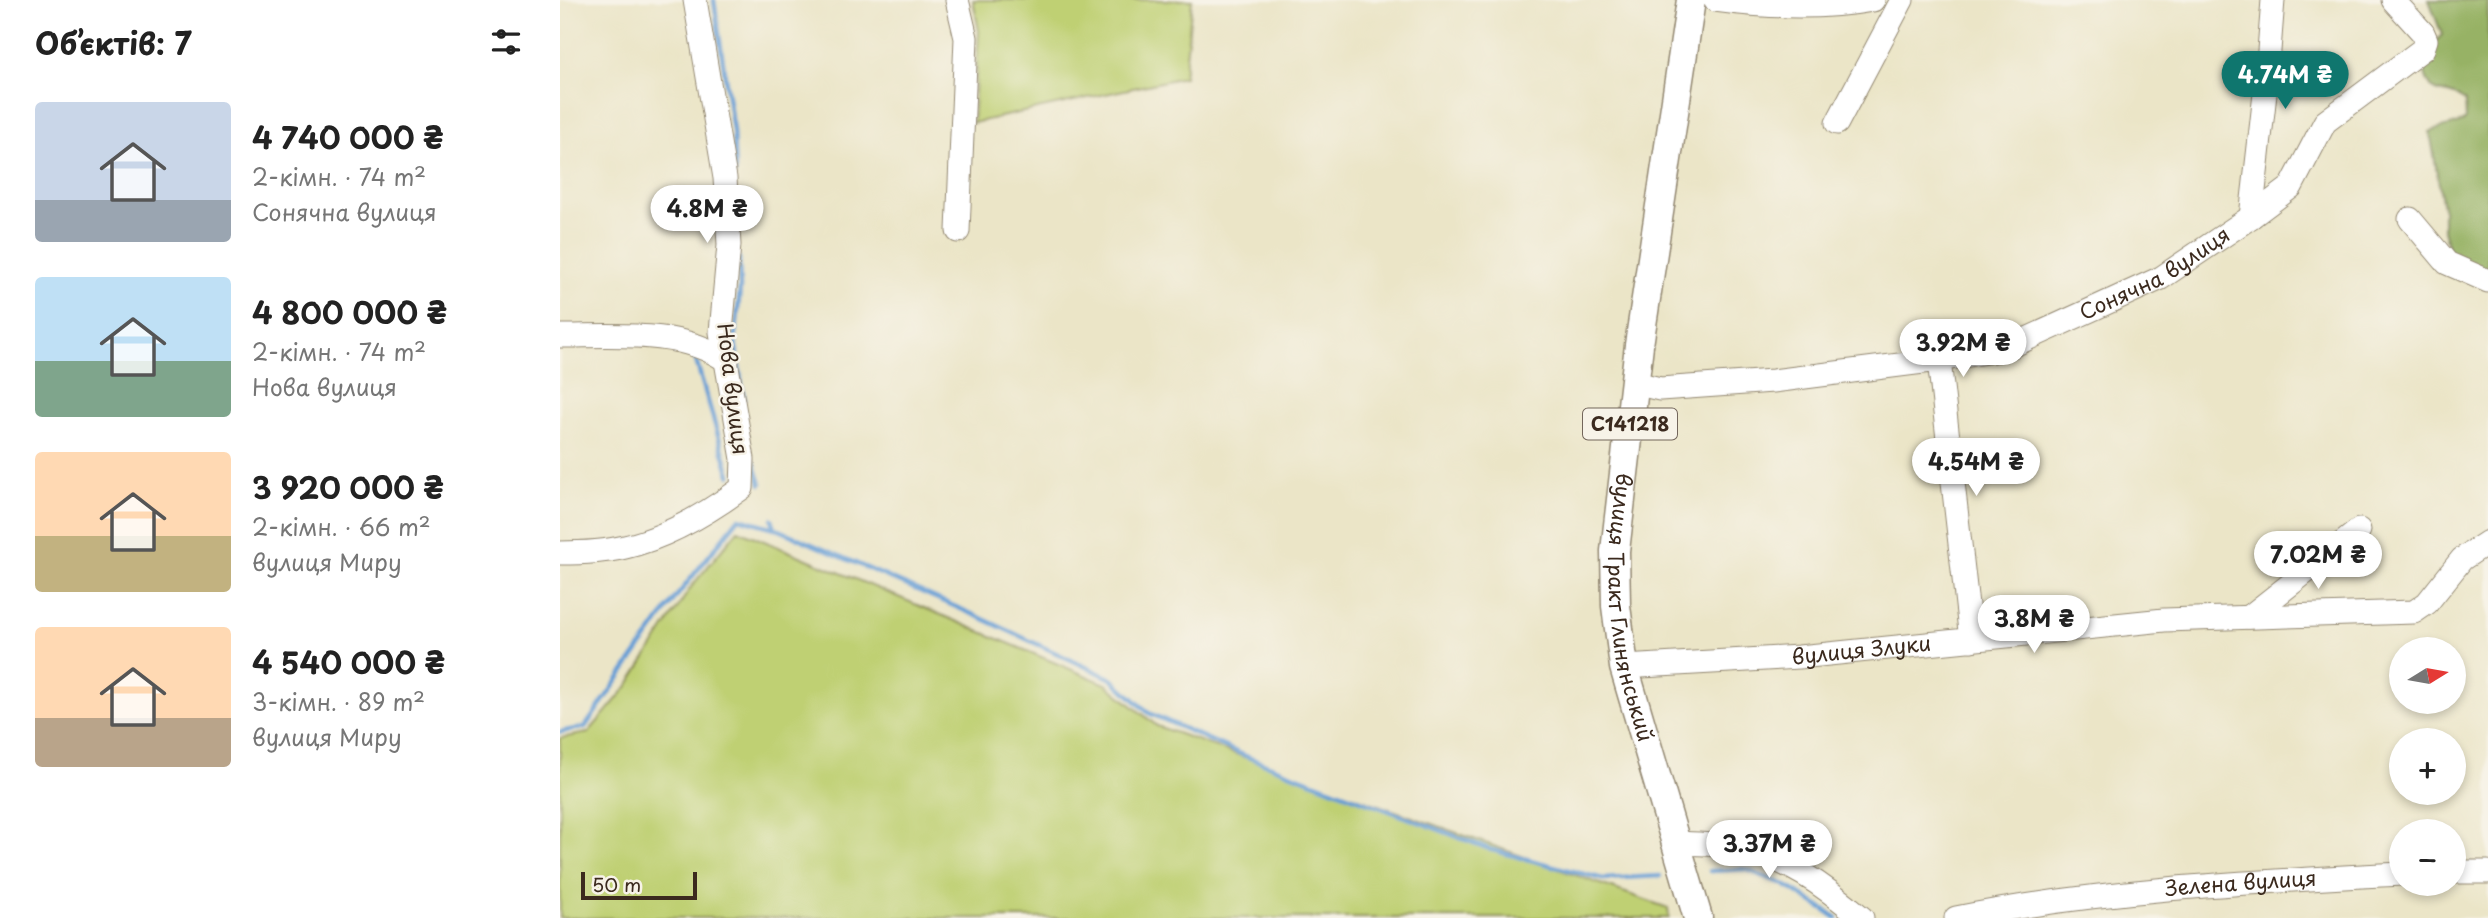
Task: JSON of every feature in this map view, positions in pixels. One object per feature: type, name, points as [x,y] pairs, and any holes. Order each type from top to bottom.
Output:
[{"type":"main road","name":"вулиця Тракт Глинянський","points":[[1691,0],[1635,383],[1615,551],[1616,606],[1624,667],[1698,918]]},
{"type":"street","name":"Нова вулиця","points":[[560,553],[626,547],[661,534],[714,508],[742,488],[743,459],[720,332],[729,245],[725,178],[695,0]]},
{"type":"street","points":[[957,0],[966,38],[958,231]]},
{"type":"street","points":[[1715,0],[1797,6],[1873,0]]},
{"type":"street","points":[[1837,123],[1902,0]]},
{"type":"street","name":"Сонячна вулиця","points":[[1635,383],[1660,389],[1773,381],[2005,349],[2161,278],[2251,217],[2273,0]]},
{"type":"street","points":[[2251,217],[2291,187],[2325,122],[2423,49],[2426,40],[2423,33],[2393,0]]},
{"type":"street","points":[[2410,219],[2446,263],[2488,281]]},
{"type":"street","points":[[560,336],[658,338],[706,348],[727,361]]},
{"type":"street","points":[[1939,360],[1971,640]]},
{"type":"street","points":[[2249,617],[2359,530]]},
{"type":"street","name":"вулиця Злуки","points":[[1624,667],[1799,657],[2164,620],[2414,612],[2427,603],[2462,559],[2488,542]]},
{"type":"street","points":[[1676,843],[1735,847],[1784,862],[1836,895],[1862,918]]},
{"type":"street","points":[[2466,872],[2488,872]]},
{"type":"street","name":"Зелена вулиця","points":[[1956,918],[1997,910],[2191,886],[2389,875]]},
{"type":"green space","points":[[973,0],[1192,0],[1184,77],[973,123],[979,31]]},
{"type":"green space","points":[[2429,0],[2488,0],[2488,278],[2451,258],[2443,230],[2443,207],[2430,132],[2466,120],[2465,101],[2456,95],[2437,91],[2429,84],[2422,61],[2430,46],[2442,35]]},
{"type":"green space","points":[[738,530],[1106,684],[1157,726],[1668,908],[1669,918],[560,918],[560,738],[588,733],[628,686],[691,587]]},
{"type":"waterway","points":[[714,0],[733,131],[735,173]]},
{"type":"waterway","points":[[739,258],[740,288],[735,342],[744,399]]},
{"type":"waterway","points":[[694,354],[730,475]]},
{"type":"waterway","points":[[753,460],[761,484]]},
{"type":"waterway","points":[[560,732],[585,727],[676,597],[739,518],[775,528]]},
{"type":"waterway","points":[[772,519],[775,528],[979,617],[1112,679],[1149,713],[1250,758],[1492,850],[1603,879],[1660,876]]},
{"type":"waterway","points":[[1710,871],[1745,869],[1785,885],[1837,918]]}]
